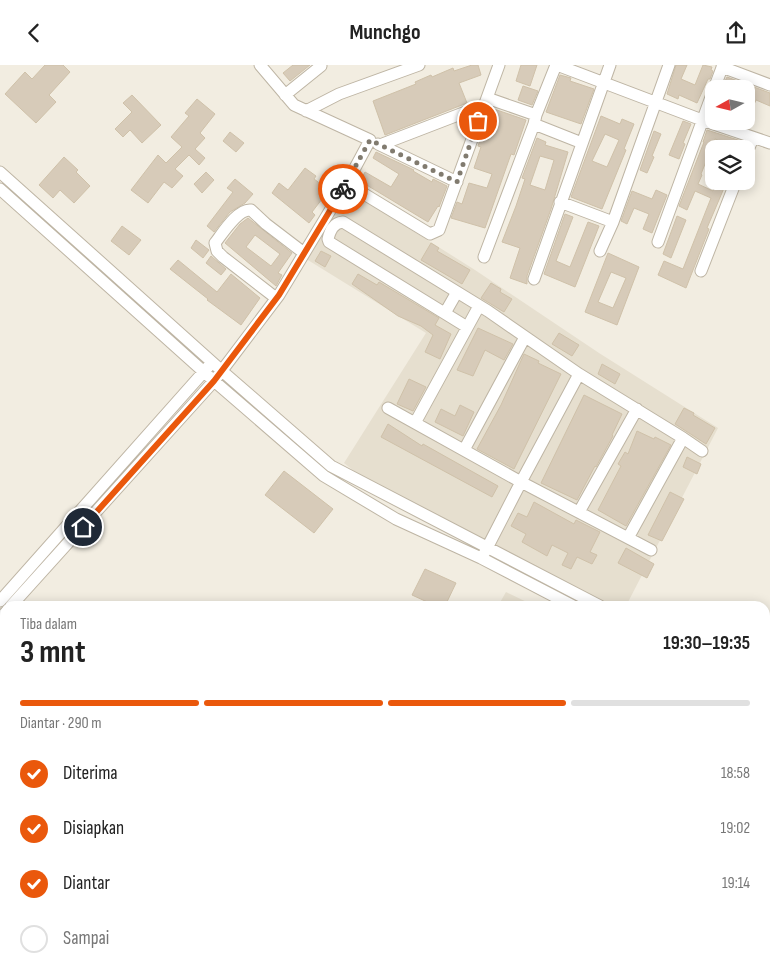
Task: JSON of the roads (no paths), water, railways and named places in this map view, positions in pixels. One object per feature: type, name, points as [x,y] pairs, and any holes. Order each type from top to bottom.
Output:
[{"type":"street","points":[[260,65],[294,105],[457,182]]},
{"type":"street","points":[[306,111],[339,94],[419,65]]},
{"type":"street","points":[[346,183],[430,234],[439,230],[499,65]]},
{"type":"street","points":[[484,257],[556,65],[702,120],[770,143]]},
{"type":"street","points":[[534,279],[610,65]]},
{"type":"street","points":[[600,251],[613,222],[669,65]]},
{"type":"street","points":[[285,95],[321,66]]},
{"type":"street","points":[[717,80],[722,66],[770,85]]},
{"type":"street","points":[[16,601],[222,371],[276,298],[346,183],[375,143],[485,102],[535,119],[582,143]]},
{"type":"street","points":[[658,242],[705,112]]},
{"type":"street","points":[[0,172],[222,371],[332,466],[590,601]]},
{"type":"street","points":[[0,189],[214,381],[324,476],[396,519],[481,558],[563,601]]},
{"type":"street","points":[[701,271],[732,190]]},
{"type":"street","points":[[560,203],[613,222]]},
{"type":"street","points":[[276,298],[223,257],[217,251],[214,243],[231,222],[247,209],[304,253]]},
{"type":"street","points":[[467,327],[329,242],[328,239],[334,226],[343,222],[479,306],[579,375],[637,409],[702,451]]},
{"type":"street","points":[[445,313],[457,292]]},
{"type":"street","points":[[416,423],[479,306]]},
{"type":"street","points":[[464,450],[524,337]]},
{"type":"street","points":[[0,601],[212,361]]},
{"type":"street","points":[[481,558],[579,375]]},
{"type":"street","points":[[388,408],[521,482],[650,550]]},
{"type":"street","points":[[579,513],[637,409]]},
{"type":"street","points":[[628,538],[683,438]]},
{"type":"street","points":[[83,508],[92,516]]}]
